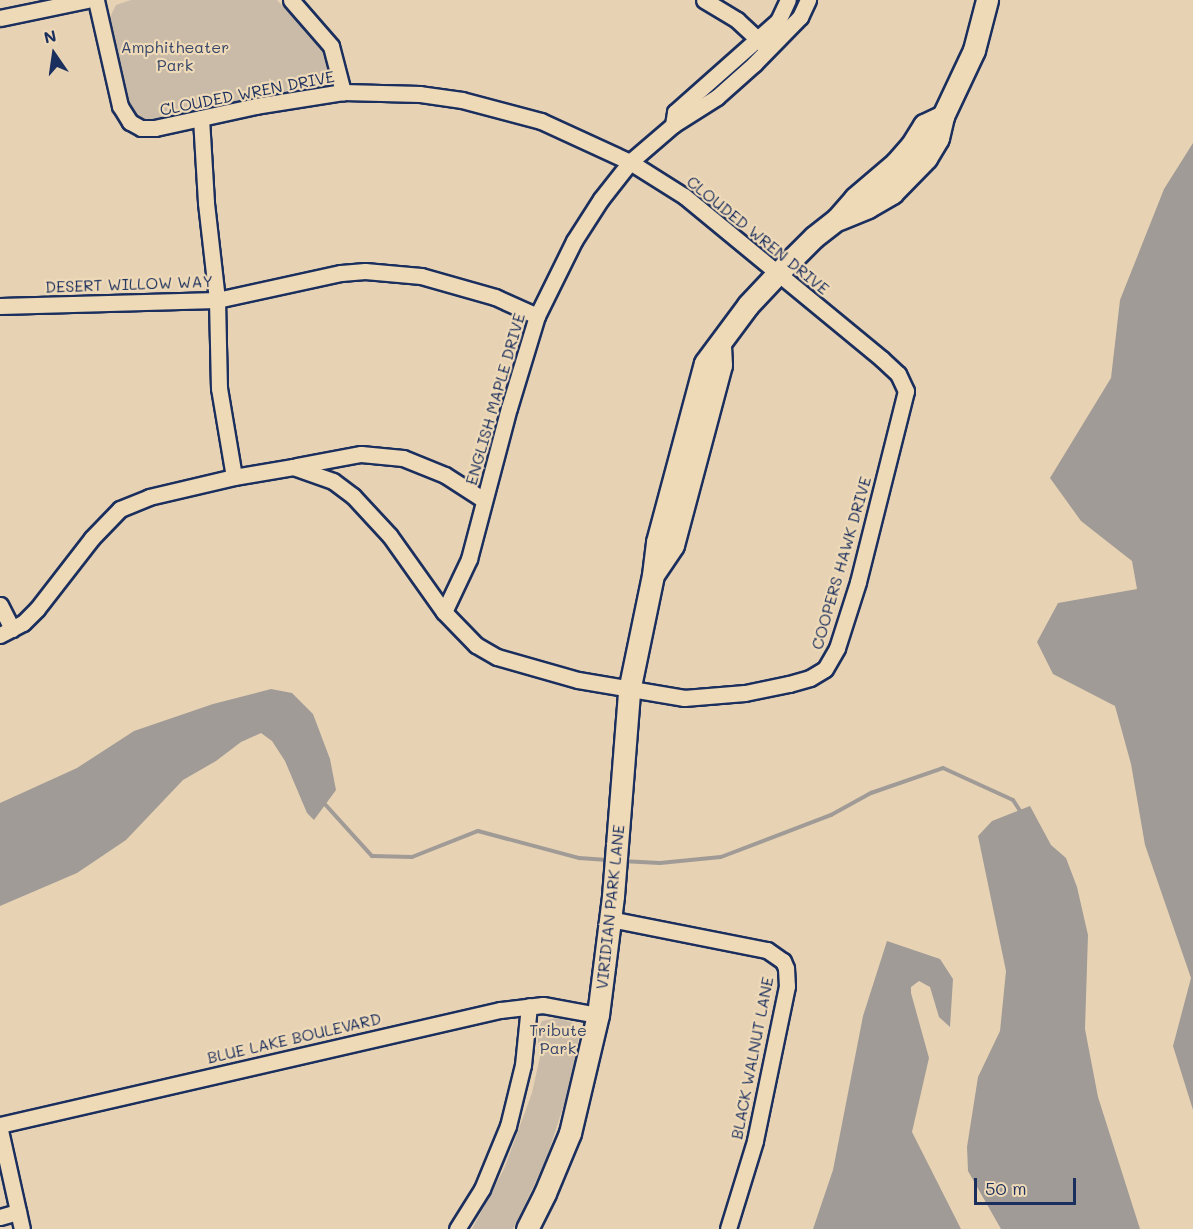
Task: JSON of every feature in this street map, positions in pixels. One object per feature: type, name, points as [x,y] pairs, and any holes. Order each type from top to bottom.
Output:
[{"type":"street","points":[[0,18],[87,0]]},
{"type":"street","name":"CLOUDED WREN DRIVE","points":[[96,0],[120,106],[130,122],[141,128],[156,128],[342,92],[420,94],[503,109],[561,128],[630,162],[692,201],[882,359],[898,374],[906,391]]},
{"type":"street","points":[[291,0],[331,46],[342,92]]},
{"type":"street","points":[[704,0],[737,20],[764,44]]},
{"type":"street","name":"ENGLISH MAPLE DRIVE","points":[[764,44],[788,0]]},
{"type":"street","name":"ENGLISH MAPLE DRIVE","points":[[444,612],[469,559],[537,316],[574,241],[601,199],[630,162],[673,125],[675,112],[689,98],[800,17],[808,0]]},
{"type":"street","name":"VIRIDIAN PARK LANE","points":[[527,1229],[570,1133],[598,1015],[613,896],[629,691],[653,575],[673,545],[721,365],[720,345],[734,324],[779,272],[814,237],[837,219],[868,207],[892,192],[910,176],[939,138],[943,116],[974,50],[987,0]]},
{"type":"street","points":[[201,118],[206,203],[217,300],[219,388],[234,477]]},
{"type":"street","name":"DESERT WILLOW WAY","points":[[0,306],[217,300],[341,273],[364,271],[421,276],[495,297],[537,316]]},
{"type":"street","name":"COOPERS HAWK DRIVE","points":[[6,632],[37,609],[92,538],[120,509],[149,497],[234,477],[293,467],[333,481],[353,496],[390,536],[444,612],[476,645],[497,657],[578,680],[629,691],[684,698],[716,697],[789,684],[810,678],[825,669],[837,648],[858,582],[906,391]]},
{"type":"street","points":[[293,467],[361,454],[403,458],[445,476],[484,500]]},
{"type":"street","points":[[0,605],[6,632]]},
{"type":"street","name":"BLACK WALNUT LANE","points":[[610,919],[767,950],[783,961],[786,968],[787,986],[755,1141],[728,1229]]},
{"type":"street","points":[[457,1229],[482,1189],[508,1126],[523,1065],[529,1006]]},
{"type":"street","name":"BLUE LAKE BOULEVARD","points":[[0,1125],[479,1014],[529,1006],[561,1007],[598,1015]]},
{"type":"street","points":[[0,1130],[22,1229]]},
{"type":"street","points":[[0,1216],[18,1212]]},
{"type":"green space","name":"Amphitheater Park","points":[[131,0],[277,0],[301,26],[317,39],[323,48],[329,74],[322,83],[311,87],[145,122],[132,115],[128,109],[109,19],[116,5]]},
{"type":"green space","name":"Tribute Park","points":[[558,1018],[573,1023],[579,1032],[577,1052],[566,1098],[546,1160],[513,1229],[472,1229],[504,1169],[532,1093],[540,1057],[537,1032],[542,1021]]},
{"type":"shaded area","points":[[1193,143],[1193,1110],[1173,1046],[1191,978],[1145,845],[1131,764],[1115,706],[1053,674],[1037,642],[1058,603],[1137,589],[1132,561],[1081,521],[1050,478],[1111,378],[1120,300],[1164,189]]},
{"type":"shaded area","points":[[271,689],[292,693],[313,714],[330,759],[336,790],[314,820],[307,813],[285,761],[272,741],[261,733],[241,742],[216,761],[183,780],[126,840],[77,873],[0,906],[0,803],[77,768],[134,731],[213,704]]},
{"type":"shaded area","points":[[1030,806],[1051,845],[1066,858],[1077,887],[1088,935],[1085,1029],[1098,1097],[1140,1229],[1001,1229],[968,1171],[967,1147],[978,1077],[1000,1031],[1006,971],[978,836],[992,821]]},
{"type":"shaded area","points":[[887,941],[940,959],[953,979],[950,1027],[939,1017],[930,987],[919,981],[911,987],[929,1058],[912,1132],[961,1229],[813,1229],[833,1170],[863,1016]]},
{"type":"waterway","points":[[621,861],[660,863],[721,857],[831,815],[871,793],[943,768],[1013,800],[1022,814]]},
{"type":"waterway","points":[[323,802],[372,856],[412,857],[478,831],[579,858],[608,860]]}]
